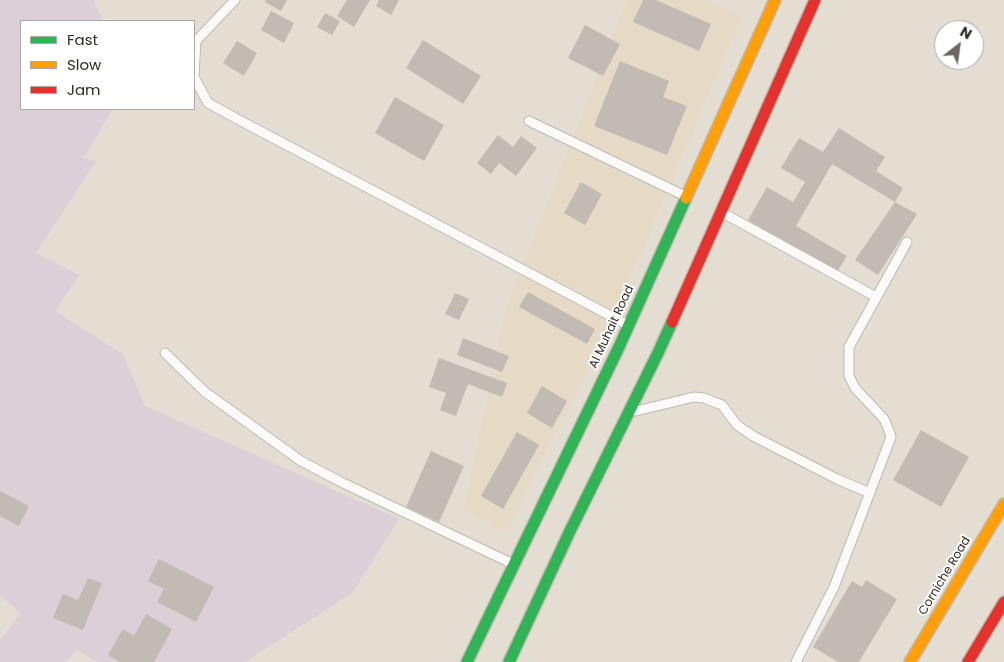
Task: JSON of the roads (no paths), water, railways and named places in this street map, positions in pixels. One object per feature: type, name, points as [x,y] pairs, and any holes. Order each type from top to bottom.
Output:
[{"type":"highway","name":"Al Muhait Road","points":[[467,662],[629,326],[775,0]]},
{"type":"highway","points":[[509,662],[569,533],[658,353],[815,0]]},
{"type":"highway","name":"Corniche Road","points":[[910,662],[1004,504]]},
{"type":"highway","points":[[968,662],[1004,602]]},
{"type":"lane","points":[[195,58],[196,41],[234,0]]},
{"type":"lane","points":[[195,78],[208,103],[629,326]]},
{"type":"lane","points":[[529,121],[687,197]]},
{"type":"lane","points":[[720,212],[876,298]]},
{"type":"lane","points":[[796,662],[834,587],[891,437],[884,419],[855,388],[850,376],[849,347],[907,242]]},
{"type":"lane","points":[[165,353],[205,392],[301,462],[514,564]]},
{"type":"lane","points":[[628,412],[694,397],[709,400],[722,405],[737,425],[753,436],[837,479],[870,493]]}]
